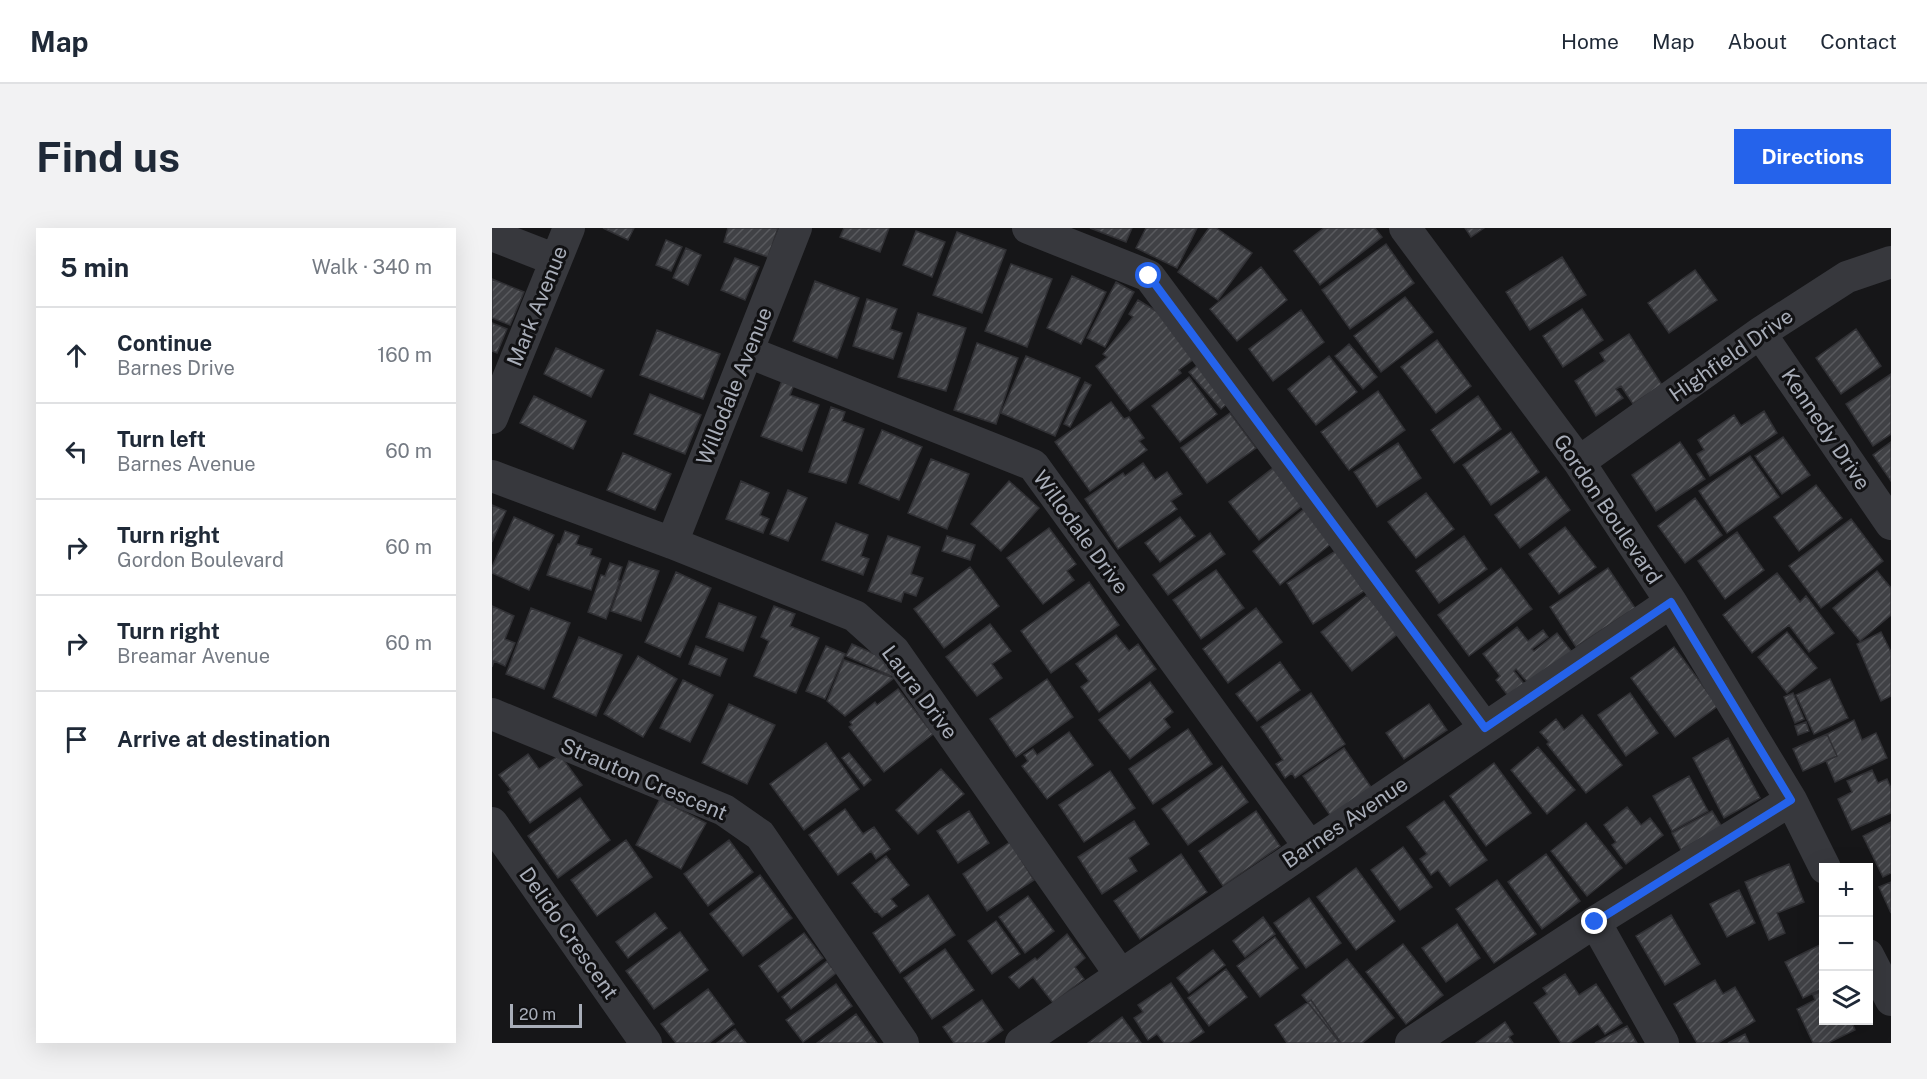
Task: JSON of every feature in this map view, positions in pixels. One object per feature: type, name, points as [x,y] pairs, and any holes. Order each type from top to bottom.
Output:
[{"type":"street","name":"Mark Avenue","points":[[492,418],[569,228]]},
{"type":"street","name":"Willodale Avenue","points":[[672,543],[796,228]]},
{"type":"street","points":[[1028,228],[1149,276],[1485,728]]},
{"type":"street","name":"Gordon Boulevard","points":[[1405,228],[1579,462],[1671,602],[1791,800],[1823,863]]},
{"type":"street","points":[[492,235],[556,260]]},
{"type":"street","name":"Highfield Drive","points":[[1579,462],[1760,333],[1847,277],[1891,262]]},
{"type":"street","name":"Kennedy Drive","points":[[1760,333],[1891,524]]},
{"type":"street","name":"Willodale Drive","points":[[748,352],[1033,465],[1309,846]]},
{"type":"street","name":"Laura Drive","points":[[492,476],[672,543],[855,616],[894,651],[1120,974]]},
{"type":"street","name":"Barnes Avenue","points":[[1021,1043],[1671,602]]},
{"type":"street","name":"Strauton Crescent","points":[[492,714],[724,810],[760,835],[903,1043]]},
{"type":"street","points":[[1411,1043],[1595,922],[1791,800]]},
{"type":"street","name":"Delido Crescent","points":[[492,823],[646,1043]]},
{"type":"street","points":[[1595,922],[1663,1043]]},
{"type":"street","points":[[1873,963],[1891,1000]]},
{"type":"building","points":[[603,228],[634,228],[628,240]]},
{"type":"building","points":[[728,228],[778,228],[768,257],[724,242]]},
{"type":"building","points":[[844,228],[889,228],[880,252],[840,237]]},
{"type":"building","points":[[1090,228],[1132,228],[1126,242]]},
{"type":"building","points":[[1146,228],[1197,228],[1177,268],[1136,248]]},
{"type":"building","points":[[1209,228],[1216,228],[1252,253],[1218,300],[1178,272]]},
{"type":"building","points":[[1324,228],[1375,228],[1382,237],[1320,285],[1294,251]]},
{"type":"building","points":[[1465,228],[1484,228],[1471,237]]},
{"type":"building","points":[[916,231],[945,242],[932,277],[903,265]]},
{"type":"building","points":[[957,232],[1006,250],[982,313],[933,295]]},
{"type":"building","points":[[666,240],[682,247],[671,271],[656,265]]},
{"type":"building","points":[[1386,244],[1414,283],[1350,329],[1322,290]]},
{"type":"building","points":[[686,248],[701,255],[688,285],[673,278]]},
{"type":"building","points":[[1562,257],[1586,295],[1530,330],[1506,292]]},
{"type":"building","points":[[735,258],[759,267],[745,300],[721,290]]},
{"type":"building","points":[[1011,264],[1052,279],[1027,347],[985,331]]},
{"type":"building","points":[[1261,267],[1287,300],[1237,341],[1210,309]]},
{"type":"building","points":[[1695,270],[1717,300],[1669,333],[1648,303]]},
{"type":"building","points":[[1072,276],[1106,292],[1081,344],[1047,328]]},
{"type":"building","points":[[492,279],[524,292],[510,325],[492,318]]},
{"type":"building","points":[[815,281],[859,298],[837,358],[793,341]]},
{"type":"building","points":[[1116,282],[1134,292],[1105,347],[1087,338]]},
{"type":"building","points":[[1405,297],[1433,332],[1381,372],[1354,336]]},
{"type":"building","points":[[867,299],[897,309],[890,329],[902,333],[893,359],[853,346]]},
{"type":"building","points":[[1138,300],[1166,317],[1198,356],[1179,370],[1181,373],[1130,411],[1096,366],[1107,357],[1103,354],[1133,317],[1129,314]]},
{"type":"building","points":[[1582,309],[1603,340],[1563,367],[1543,336]]},
{"type":"building","points":[[1301,310],[1324,342],[1273,381],[1249,349]]},
{"type":"building","points":[[918,313],[966,328],[946,391],[898,377]]},
{"type":"building","points":[[492,323],[507,329],[497,353],[492,351]]},
{"type":"building","points":[[1856,329],[1881,366],[1841,394],[1816,358]]},
{"type":"building","points":[[657,330],[720,354],[703,399],[640,375]]},
{"type":"building","points":[[1629,334],[1662,385],[1633,404],[1621,386],[1616,389],[1623,398],[1596,416],[1575,381],[1605,361],[1600,353]]},
{"type":"building","points":[[1437,340],[1471,386],[1436,413],[1401,367]]},
{"type":"building","points":[[977,343],[1018,358],[996,424],[954,410]]},
{"type":"building","points":[[1349,344],[1377,377],[1363,389],[1335,356]]},
{"type":"building","points":[[556,348],[604,370],[591,397],[544,374]]},
{"type":"building","points":[[1026,356],[1080,378],[1055,436],[1001,413]]},
{"type":"building","points":[[1329,356],[1357,392],[1316,425],[1288,389]]},
{"type":"building","points":[[1203,361],[1234,398],[1221,409],[1189,372]]},
{"type":"building","points":[[1891,374],[1891,434],[1873,446],[1846,404]]},
{"type":"building","points":[[1189,377],[1217,414],[1180,442],[1152,406]]},
{"type":"building","points":[[783,378],[795,382],[790,395],[819,405],[802,451],[761,436]]},
{"type":"building","points":[[1085,382],[1091,385],[1070,427],[1064,424]]},
{"type":"building","points":[[1378,391],[1405,430],[1349,470],[1321,432]]},
{"type":"building","points":[[650,394],[701,415],[685,454],[634,434]]},
{"type":"building","points":[[534,396],[586,421],[573,449],[520,423]]},
{"type":"building","points":[[1478,396],[1501,429],[1454,463],[1431,430]]},
{"type":"building","points":[[1111,402],[1124,419],[1129,417],[1144,438],[1139,441],[1147,450],[1090,491],[1055,442]]},
{"type":"building","points":[[831,407],[845,412],[842,421],[864,429],[846,483],[809,472]]},
{"type":"building","points":[[1764,411],[1777,433],[1710,476],[1697,454],[1704,450],[1698,440],[1734,415],[1741,426]]},
{"type":"building","points":[[1230,413],[1256,448],[1207,483],[1181,448]]},
{"type":"building","points":[[882,430],[922,447],[899,500],[859,483]]},
{"type":"building","points":[[1511,432],[1539,472],[1491,505],[1463,465]]},
{"type":"building","points":[[1783,437],[1810,475],[1782,494],[1755,456]]},
{"type":"building","points":[[1680,442],[1705,479],[1656,511],[1632,475]]},
{"type":"building","points":[[1891,442],[1891,481],[1873,455]]},
{"type":"building","points":[[1398,443],[1421,478],[1377,507],[1354,472]]},
{"type":"building","points":[[623,453],[671,474],[655,510],[607,490]]},
{"type":"building","points":[[1750,456],[1779,497],[1727,533],[1699,491]]},
{"type":"building","points":[[931,459],[969,474],[947,529],[908,513]]},
{"type":"building","points":[[1143,463],[1155,480],[1167,472],[1182,494],[1171,501],[1177,509],[1118,549],[1085,499],[1123,473],[1125,476]]},
{"type":"building","points":[[1273,468],[1302,506],[1259,540],[1229,502]]},
{"type":"building","points":[[1546,477],[1570,510],[1520,548],[1495,515]]},
{"type":"building","points":[[741,481],[769,493],[760,515],[769,519],[763,533],[726,519]]},
{"type":"building","points":[[1009,481],[1039,508],[1001,551],[971,524]]},
{"type":"building","points":[[1816,485],[1842,518],[1799,551],[1774,517]]},
{"type":"building","points":[[788,490],[807,498],[788,541],[770,534]]},
{"type":"building","points":[[1426,493],[1454,529],[1416,558],[1388,522]]},
{"type":"building","points":[[1695,498],[1722,535],[1685,563],[1658,526]]},
{"type":"building","points":[[492,505],[506,511],[492,542]]},
{"type":"building","points":[[1309,505],[1337,539],[1280,585],[1253,551]]},
{"type":"building","points":[[514,517],[554,535],[529,590],[492,573],[492,567]]},
{"type":"building","points":[[1180,517],[1195,536],[1160,562],[1145,543]]},
{"type":"building","points":[[1851,519],[1883,561],[1821,608],[1789,566]]},
{"type":"building","points":[[836,523],[868,535],[861,556],[869,559],[863,575],[822,560]]},
{"type":"building","points":[[1565,527],[1596,567],[1559,594],[1529,554]]},
{"type":"building","points":[[1049,528],[1076,564],[1067,571],[1074,580],[1043,604],[1007,558]]},
{"type":"building","points":[[565,531],[579,536],[576,544],[592,549],[590,555],[601,559],[591,590],[547,575]]},
{"type":"building","points":[[1737,532],[1764,570],[1725,599],[1698,561]]},
{"type":"building","points":[[1210,533],[1225,554],[1168,595],[1153,575]]},
{"type":"building","points":[[888,536],[920,547],[911,574],[923,578],[916,596],[904,592],[901,602],[868,591]]},
{"type":"building","points":[[947,536],[975,545],[970,560],[942,551]]},
{"type":"building","points":[[1464,536],[1487,569],[1439,603],[1416,571]]},
{"type":"building","points":[[1337,550],[1364,591],[1313,624],[1287,583]]},
{"type":"building","points":[[629,561],[659,571],[641,621],[611,611]]},
{"type":"building","points":[[610,563],[622,567],[618,581],[620,581],[606,619],[588,612],[601,575],[605,576]]},
{"type":"building","points":[[970,567],[999,606],[944,648],[914,609]]},
{"type":"building","points":[[1501,568],[1532,609],[1469,656],[1438,615]]},
{"type":"building","points":[[1608,568],[1635,608],[1576,647],[1550,607]]},
{"type":"building","points":[[1216,570],[1244,608],[1201,639],[1173,600]]},
{"type":"building","points":[[1877,571],[1891,588],[1891,615],[1860,641],[1833,608]]},
{"type":"building","points":[[676,572],[711,588],[680,657],[645,642]]},
{"type":"building","points":[[1777,573],[1800,602],[1806,596],[1834,633],[1809,652],[1789,625],[1752,653],[1723,615]]},
{"type":"building","points":[[1089,582],[1119,625],[1051,673],[1021,631]]},
{"type":"building","points":[[1367,595],[1398,634],[1352,671],[1321,632]]},
{"type":"building","points":[[719,603],[756,617],[743,651],[706,637]]},
{"type":"building","points":[[492,606],[514,616],[505,639],[515,643],[505,666],[494,661],[492,667]]},
{"type":"building","points":[[774,606],[795,614],[790,626],[819,638],[796,693],[754,676],[769,641],[761,637]]},
{"type":"building","points":[[531,608],[570,623],[544,689],[506,674]]},
{"type":"building","points":[[1256,608],[1282,642],[1228,683],[1203,649]]},
{"type":"building","points":[[990,624],[1011,651],[992,664],[1002,678],[977,696],[946,657]]},
{"type":"building","points":[[1517,627],[1528,641],[1543,630],[1548,637],[1532,649],[1534,651],[1557,633],[1572,652],[1529,684],[1516,669],[1514,671],[1525,685],[1509,697],[1496,680],[1500,676],[1483,654]]},
{"type":"building","points":[[1787,632],[1817,668],[1787,693],[1758,657]]},
{"type":"building","points":[[1881,632],[1891,652],[1891,696],[1881,701],[1857,644]]},
{"type":"building","points":[[1116,635],[1129,651],[1138,644],[1156,669],[1099,712],[1081,687],[1089,681],[1076,664]]},
{"type":"building","points":[[579,637],[622,655],[596,716],[553,697]]},
{"type":"building","points":[[852,644],[897,664],[891,676],[846,656]]},
{"type":"building","points":[[696,646],[727,659],[720,676],[689,664]]},
{"type":"building","points":[[826,646],[845,654],[825,699],[806,691]]},
{"type":"building","points":[[1674,647],[1718,706],[1675,737],[1631,678]]},
{"type":"building","points":[[638,656],[677,679],[643,737],[604,714]]},
{"type":"building","points":[[844,660],[894,678],[845,716],[827,701]]},
{"type":"building","points":[[1280,662],[1300,690],[1257,721],[1236,694]]},
{"type":"building","points":[[1047,679],[1073,717],[1016,757],[990,719]]},
{"type":"building","points":[[1830,679],[1848,718],[1814,734],[1796,695]]},
{"type":"building","points":[[683,680],[713,695],[690,742],[660,728]]},
{"type":"building","points":[[1150,682],[1173,712],[1164,719],[1170,727],[1130,759],[1099,720]]},
{"type":"building","points":[[898,689],[933,734],[884,772],[849,727],[852,725],[850,722],[875,702],[877,705]]},
{"type":"building","points":[[1311,693],[1345,744],[1295,778],[1292,773],[1285,778],[1276,764],[1283,760],[1261,727]]},
{"type":"building","points":[[1630,693],[1658,733],[1626,756],[1598,715]]},
{"type":"building","points":[[1793,693],[1804,719],[1795,723],[1784,697]]},
{"type":"building","points":[[729,704],[775,725],[747,784],[702,763]]},
{"type":"building","points":[[1429,704],[1447,730],[1404,759],[1386,733]]},
{"type":"building","points":[[1582,715],[1622,765],[1586,793],[1540,732],[1556,719],[1564,730]]},
{"type":"building","points":[[1854,720],[1862,740],[1876,733],[1887,758],[1835,782],[1826,761],[1837,756],[1827,734]]},
{"type":"building","points":[[1806,722],[1809,731],[1798,735],[1795,726]]},
{"type":"building","points":[[1188,729],[1212,764],[1153,804],[1129,769]]},
{"type":"building","points":[[1069,732],[1093,765],[1047,799],[1022,766],[1028,761],[1024,755],[1033,749],[1037,755]]},
{"type":"building","points":[[1827,734],[1837,756],[1803,771],[1793,749]]},
{"type":"building","points":[[1728,738],[1760,798],[1724,818],[1693,758]]},
{"type":"building","points":[[826,743],[859,789],[804,830],[770,784]]},
{"type":"building","points":[[1538,747],[1575,790],[1547,814],[1511,770]]},
{"type":"building","points":[[1344,748],[1373,790],[1332,818],[1303,776]]},
{"type":"building","points":[[849,753],[871,780],[864,786],[842,758]]},
{"type":"building","points":[[528,754],[539,769],[560,755],[582,785],[530,823],[508,792],[511,790],[499,775]]},
{"type":"building","points":[[1494,763],[1531,813],[1486,846],[1450,796]]},
{"type":"building","points":[[1222,766],[1248,802],[1188,845],[1162,809]]},
{"type":"building","points":[[941,769],[964,794],[918,834],[896,810]]},
{"type":"building","points":[[1872,770],[1878,783],[1887,779],[1891,788],[1891,813],[1852,830],[1838,799],[1852,792],[1847,781]]},
{"type":"building","points":[[1110,771],[1135,808],[1084,842],[1059,805]]},
{"type":"building","points":[[1689,776],[1708,811],[1672,831],[1653,796]]},
{"type":"building","points":[[580,798],[610,840],[558,878],[528,836]]},
{"type":"building","points":[[660,799],[706,823],[681,869],[636,845]]},
{"type":"building","points":[[1444,801],[1487,860],[1450,886],[1438,870],[1431,875],[1420,859],[1427,854],[1407,827]]},
{"type":"building","points":[[1627,807],[1641,825],[1650,818],[1663,835],[1626,864],[1612,845],[1616,842],[1604,825]]},
{"type":"building","points":[[845,809],[863,834],[874,827],[890,849],[876,859],[871,851],[838,875],[809,835]]},
{"type":"building","points":[[969,811],[989,843],[958,863],[937,831]]},
{"type":"building","points":[[1256,811],[1280,846],[1223,886],[1199,851]]},
{"type":"building","points":[[1712,811],[1722,827],[1681,850],[1672,833]]},
{"type":"building","points":[[1134,821],[1149,844],[1129,858],[1137,871],[1102,894],[1078,857]]},
{"type":"building","points":[[1891,822],[1891,873],[1883,877],[1863,836]]},
{"type":"building","points":[[1586,823],[1622,868],[1587,896],[1551,851]]},
{"type":"building","points":[[626,840],[652,877],[597,916],[571,880]]},
{"type":"building","points":[[729,840],[753,872],[708,906],[684,874]]},
{"type":"building","points":[[1010,842],[1034,880],[987,911],[963,874]]},
{"type":"building","points":[[1403,847],[1432,887],[1400,910],[1371,870]]},
{"type":"building","points":[[1181,854],[1207,892],[1140,939],[1114,901]]},
{"type":"building","points":[[1546,854],[1580,901],[1542,929],[1508,882]]},
{"type":"building","points":[[886,856],[909,885],[891,899],[897,906],[882,917],[875,912],[852,883]]},
{"type":"building","points":[[1789,864],[1804,902],[1777,913],[1785,933],[1769,940],[1745,882]]},
{"type":"building","points":[[1356,868],[1395,921],[1356,950],[1317,897]]},
{"type":"building","points":[[760,875],[792,918],[743,956],[710,914]]},
{"type":"building","points":[[1497,880],[1536,934],[1494,963],[1456,909]]},
{"type":"building","points":[[1891,882],[1891,913],[1879,887]]},
{"type":"building","points":[[1739,890],[1755,923],[1727,937],[1710,904]]},
{"type":"building","points":[[928,895],[955,935],[900,973],[873,933]]},
{"type":"building","points":[[1028,896],[1054,931],[1025,953],[999,917]]},
{"type":"building","points":[[1309,898],[1341,943],[1306,968],[1274,923]]},
{"type":"building","points":[[655,913],[667,928],[628,958],[616,942]]},
{"type":"building","points":[[1671,915],[1700,964],[1665,985],[1636,936]]},
{"type":"building","points":[[1263,917],[1275,934],[1245,957],[1233,941]]},
{"type":"building","points":[[996,921],[1020,954],[992,974],[968,941]]},
{"type":"building","points":[[1457,924],[1480,958],[1446,982],[1422,948]]},
{"type":"building","points":[[680,932],[708,970],[654,1009],[626,971]]},
{"type":"building","points":[[804,933],[823,958],[778,992],[759,966]]},
{"type":"building","points":[[1067,934],[1085,958],[1075,967],[1084,979],[1053,1003],[1033,977],[1019,988],[1009,977],[1035,958],[1037,960]]},
{"type":"building","points":[[1275,937],[1298,968],[1260,997],[1237,966]]},
{"type":"building","points":[[1403,944],[1443,995],[1406,1024],[1366,972]]},
{"type":"building","points":[[1819,945],[1819,990],[1803,998],[1785,962]]},
{"type":"building","points":[[945,949],[974,990],[932,1019],[904,978]]},
{"type":"building","points":[[1213,950],[1225,965],[1189,993],[1177,978]]},
{"type":"building","points":[[1347,959],[1394,1018],[1362,1043],[1340,1043],[1302,995]]},
{"type":"building","points":[[827,961],[836,973],[791,1009],[782,997]]},
{"type":"building","points":[[1226,969],[1247,997],[1209,1026],[1188,998]]},
{"type":"building","points":[[1565,974],[1579,995],[1596,984],[1622,1023],[1605,1034],[1598,1024],[1570,1043],[1561,1043],[1534,1003],[1547,994],[1543,988]]},
{"type":"building","points":[[1715,980],[1723,994],[1735,987],[1755,1021],[1718,1043],[1697,1043],[1674,1004]]},
{"type":"building","points":[[1171,983],[1204,1032],[1188,1043],[1164,1043],[1157,1034],[1148,1040],[1134,1018],[1143,1012],[1138,1005]]},
{"type":"building","points":[[836,984],[852,1006],[803,1042],[786,1020]]},
{"type":"building","points":[[708,989],[734,1024],[709,1043],[676,1043],[661,1024]]},
{"type":"building","points":[[1819,992],[1819,1025],[1853,1025],[1855,1030],[1828,1043],[1813,1043],[1797,1009],[1815,1000],[1813,995]]},
{"type":"building","points":[[982,1000],[1003,1030],[985,1043],[954,1043],[943,1027]]},
{"type":"building","points":[[1311,1000],[1341,1043],[1287,1043],[1275,1025]]},
{"type":"building","points":[[856,1014],[877,1043],[817,1043]]},
{"type":"building","points":[[1122,1017],[1141,1043],[1088,1043]]},
{"type":"building","points":[[1505,1022],[1513,1034],[1509,1037],[1513,1043],[1476,1043]]},
{"type":"building","points":[[1627,1026],[1637,1043],[1595,1043]]},
{"type":"building","points":[[735,1029],[746,1043],[717,1043]]},
{"type":"building","points":[[1745,1034],[1749,1043],[1728,1043]]},
{"type":"route","points":[[1149,276],[1485,728],[1671,602],[1791,800],[1595,922]]}]
